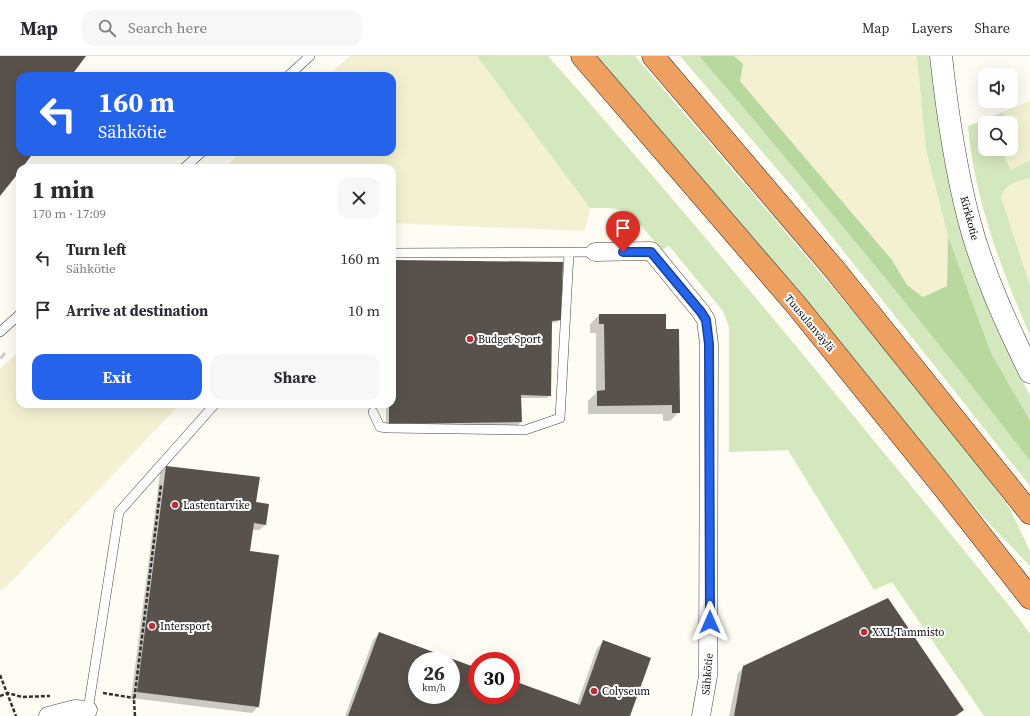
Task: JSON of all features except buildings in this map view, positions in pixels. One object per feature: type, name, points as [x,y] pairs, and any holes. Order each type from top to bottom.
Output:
[{"type":"highway","points":[[653,56],[840,277],[1030,512]]},
{"type":"highway","name":"Tuusulanväylä","points":[[578,59],[644,130],[797,306],[944,488],[1030,598]]},
{"type":"street","name":"Kirkkotie","points":[[941,56],[948,114],[969,220],[987,276],[1010,331],[1030,372]]},
{"type":"street","name":"Sähkötie","points":[[595,252],[651,252],[706,320],[709,351],[710,614],[708,676],[701,716]]},
{"type":"street","points":[[48,716],[75,709],[88,710]]},
{"type":"lane","points":[[292,72],[310,56]]},
{"type":"lane","points":[[659,56],[682,91]]},
{"type":"lane","points":[[188,164],[198,156]]},
{"type":"lane","points":[[396,253],[595,252]]},
{"type":"lane","points":[[373,412],[380,427],[388,428],[525,430],[560,418],[569,253]]},
{"type":"lane","points":[[0,332],[16,318]]},
{"type":"lane","points":[[88,710],[120,512],[155,470],[211,408]]},
{"type":"path","points":[[136,716],[134,701],[162,477],[155,470]]},
{"type":"path","points":[[0,675],[16,716]]},
{"type":"path","points":[[0,696],[8,694]]},
{"type":"shaded area","points":[[350,56],[477,56],[584,198],[590,208],[585,231],[396,223],[396,164],[228,164],[238,156],[396,156],[396,72],[332,72]]},
{"type":"shaded area","points":[[734,56],[917,56],[926,150],[948,236],[947,286],[923,297],[907,285],[892,260],[740,81],[743,64]]},
{"type":"shaded area","points":[[1030,101],[1030,160],[1011,170],[1005,156],[1018,156],[1018,116],[1003,116],[1003,112],[1013,108],[1018,108],[1018,106]]},
{"type":"shaded area","points":[[1030,178],[1030,286],[1001,196],[1003,189],[1013,182]]},
{"type":"shaded area","points":[[16,354],[16,408],[176,408],[6,587],[0,590],[0,369]]},
{"type":"green space","points":[[477,56],[548,56],[724,260],[954,538],[1011,608],[1030,634],[1030,716],[984,716],[892,582],[874,590],[788,450],[729,452],[729,327],[723,311],[669,246],[662,250],[628,211],[610,208],[590,208]]},
{"type":"green space","points":[[597,56],[635,56],[899,365],[966,449],[1010,509],[1030,551],[1030,566],[985,519],[701,177]]},
{"type":"green space","points":[[680,56],[699,56],[850,233],[961,371],[1030,461],[1030,486],[795,190]]},
{"type":"green space","points":[[699,56],[734,56],[743,64],[740,81],[892,260],[907,285],[923,297],[947,286],[948,236],[991,353],[1030,420],[1030,461],[868,256]]},
{"type":"green space","points":[[917,56],[929,56],[945,160],[977,280],[993,320],[1030,396],[1030,420],[991,353],[948,236],[926,150]]},
{"type":"green space","points":[[1003,112],[1003,116],[993,116]]},
{"type":"green space","points":[[978,122],[978,156],[1005,156],[1011,170],[1030,160],[1030,178],[1009,185],[1001,196],[1030,286],[1030,335],[1009,285],[990,233],[976,180],[968,126]]},
{"type":"place","name":"Budget Sport","points":[[470,339]]},
{"type":"place","name":"Lastentarvike","points":[[175,505]]},
{"type":"place","name":"Intersport","points":[[152,626]]},
{"type":"place","name":"XXL Tammisto","points":[[864,632]]},
{"type":"place","name":"Colyseum","points":[[594,691]]},
{"type":"route","points":[[623,252],[651,252],[706,320],[709,344],[710,622]]}]
